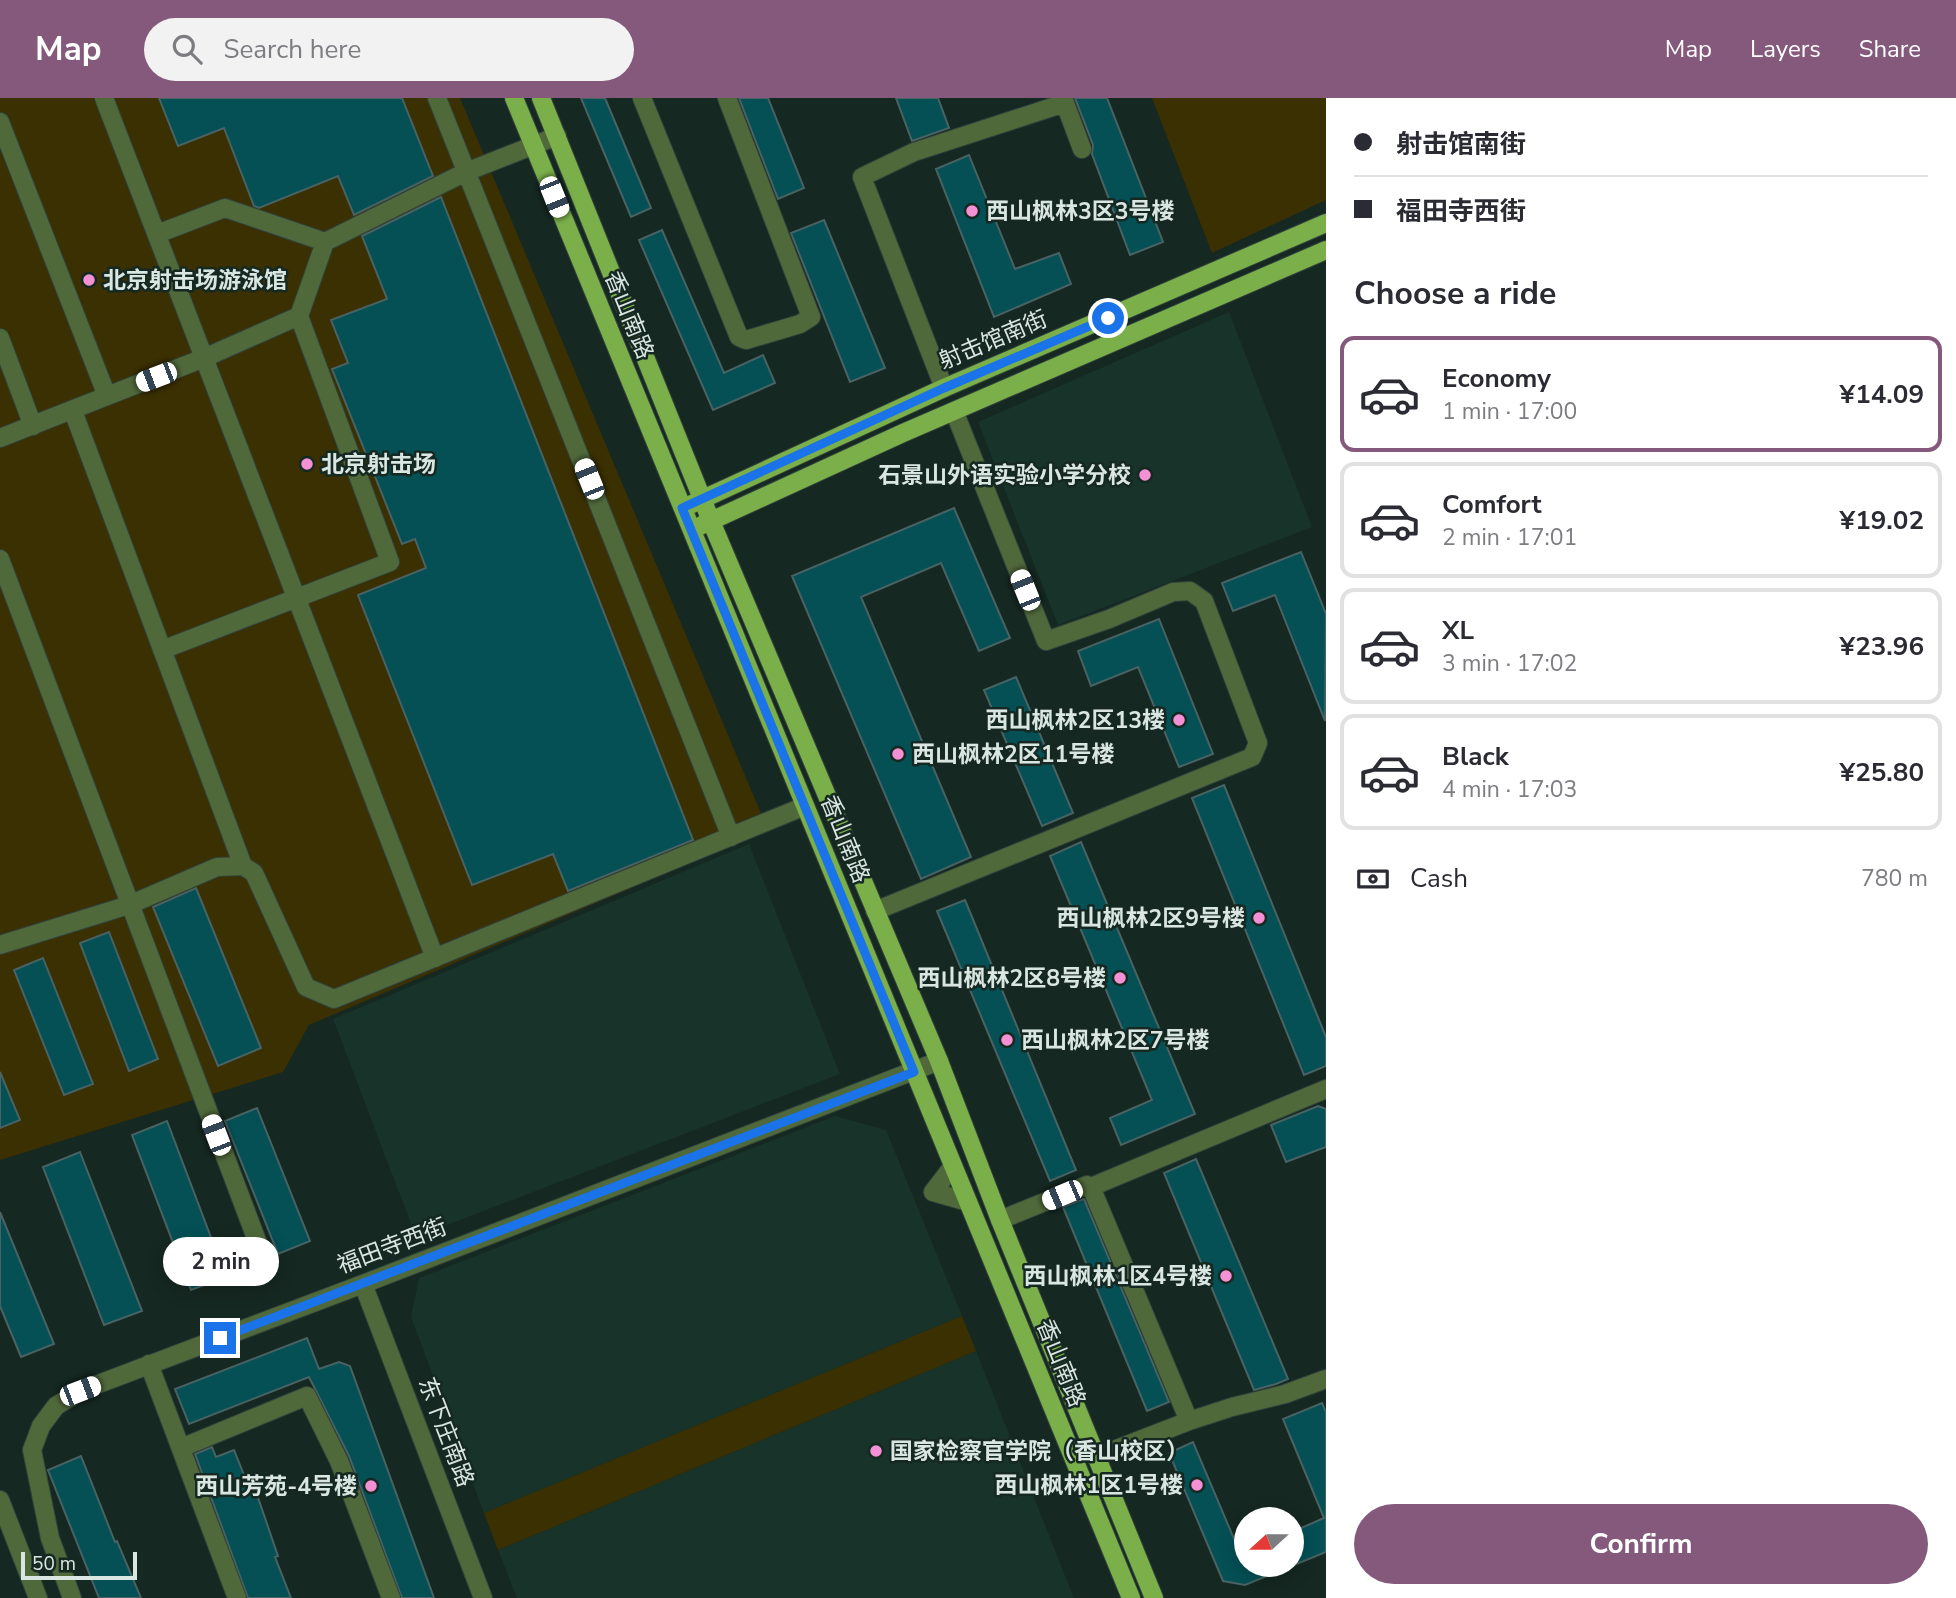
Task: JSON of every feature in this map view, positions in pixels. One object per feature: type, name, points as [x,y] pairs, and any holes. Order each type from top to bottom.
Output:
[{"type":"main road","name":"香山南路","points":[[514,98],[1132,1598]]},
{"type":"main road","name":"香山南路","points":[[541,98],[711,521],[939,1061],[1000,1220],[1154,1598]]},
{"type":"main road","name":"射击馆南街","points":[[682,508],[944,388],[1326,223]]},
{"type":"main road","points":[[691,530],[954,411],[1326,250]]},
{"type":"street","points":[[104,98],[435,958]]},
{"type":"street","points":[[437,98],[732,836]]},
{"type":"street","points":[[642,98],[739,337],[746,340],[800,324],[811,317],[727,98]]},
{"type":"street","points":[[944,388],[862,177],[914,152],[1064,101],[1082,149]]},
{"type":"street","points":[[0,122],[7,162],[107,396]]},
{"type":"street","points":[[162,650],[390,562],[299,316],[325,242],[466,172],[557,136]]},
{"type":"street","points":[[157,234],[225,208],[325,242]]},
{"type":"street","points":[[0,439],[204,358],[299,316]]},
{"type":"street","points":[[0,338],[33,426]]},
{"type":"street","points":[[73,411],[243,866]]},
{"type":"street","points":[[875,911],[1252,757],[1258,743],[1204,601],[1191,591],[1173,592],[1109,620],[1045,641],[954,411]]},
{"type":"street","points":[[0,559],[265,1262]]},
{"type":"street","points":[[0,945],[129,905],[217,867],[243,866],[254,873],[306,986],[334,999],[805,806]]},
{"type":"street","name":"福田寺西街","points":[[72,1598],[50,1538],[32,1450],[41,1426],[56,1406],[80,1391],[939,1061]]},
{"type":"street","points":[[1000,1220],[1087,1185],[1091,1187],[1326,1089]]},
{"type":"street","points":[[953,1166],[933,1192],[968,1202]]},
{"type":"street","points":[[1091,1187],[1189,1421]]},
{"type":"street","name":"东下庄南路","points":[[363,1284],[483,1598]]},
{"type":"street","points":[[149,1364],[237,1598]]},
{"type":"street","points":[[1096,1457],[1189,1421],[1285,1394],[1326,1379]]},
{"type":"street","points":[[181,1448],[307,1396],[339,1461],[391,1598]]},
{"type":"street","points":[[0,1500],[38,1598]]},
{"type":"shaded area","name":"北京射击场","points":[[0,98],[460,98],[768,830],[309,1025],[283,1072],[0,1160]]},
{"type":"shaded area","points":[[1152,98],[1326,98],[1326,200],[1212,253]]},
{"type":"shaded area","name":"石景山外语实验小学分校","points":[[1229,312],[1312,527],[1058,625],[978,422]]},
{"type":"shaded area","points":[[749,844],[840,1074],[416,1237],[333,1019]]},
{"type":"shaded area","points":[[835,1116],[886,1130],[962,1316],[484,1513],[411,1317],[419,1278]]},
{"type":"shaded area","points":[[962,1316],[976,1351],[498,1550],[484,1513]]},
{"type":"shaded area","name":"国家检察官学院（香山校区）","points":[[976,1351],[1074,1598],[517,1598],[498,1550]]},
{"type":"building","points":[[159,98],[402,98],[433,176],[354,215],[338,176],[259,208],[254,206],[224,128],[178,146]]},
{"type":"building","points":[[581,98],[605,98],[651,208],[631,217]]},
{"type":"building","points":[[739,98],[768,98],[804,188],[778,199]]},
{"type":"building","points":[[896,98],[938,98],[949,128],[912,141]]},
{"type":"building","points":[[1075,98],[1107,98],[1163,242],[1130,255],[1092,154],[1093,145]]},
{"type":"building","name":"西山枫林3区3号楼","points":[[969,155],[1015,269],[1059,253],[1071,284],[994,317],[936,169]]},
{"type":"building","points":[[441,197],[693,840],[568,891],[553,854],[472,885],[358,595],[426,568],[415,539],[402,544],[332,369],[348,363],[331,320],[387,299],[362,236]]},
{"type":"building","points":[[824,220],[885,368],[850,382],[791,233]]},
{"type":"building","points":[[662,230],[724,373],[763,355],[775,383],[713,410],[639,240]]},
{"type":"building","name":"西山枫林2区11号楼","points":[[954,508],[1010,638],[979,651],[941,563],[861,597],[971,857],[921,879],[792,576]]},
{"type":"building","points":[[1301,552],[1326,614],[1325,721],[1275,595],[1233,611],[1222,583]]},
{"type":"building","name":"西山枫林2区13楼","points":[[1159,619],[1213,754],[1179,767],[1138,667],[1091,686],[1078,651]]},
{"type":"building","points":[[1016,677],[1073,813],[1042,826],[984,690]]},
{"type":"building","name":"西山枫林2区9号楼","points":[[1224,785],[1326,1037],[1326,1066],[1304,1075],[1192,798]]},
{"type":"building","name":"西山枫林2区8号楼","points":[[1081,842],[1195,1114],[1121,1145],[1110,1118],[1152,1100],[1050,856]]},
{"type":"building","points":[[196,888],[261,1048],[218,1066],[153,907]]},
{"type":"building","name":"西山枫林2区7号楼","points":[[965,900],[1076,1170],[1050,1181],[937,911]]},
{"type":"building","points":[[109,932],[158,1059],[129,1071],[80,943]]},
{"type":"building","points":[[43,958],[93,1084],[64,1095],[14,970]]},
{"type":"building","points":[[0,1072],[20,1120],[0,1128]]},
{"type":"building","points":[[1318,1106],[1326,1109],[1326,1147],[1286,1162],[1271,1125]]},
{"type":"building","points":[[257,1108],[310,1241],[278,1254],[225,1121]]},
{"type":"building","points":[[167,1121],[226,1277],[191,1290],[132,1135]]},
{"type":"building","points":[[80,1152],[142,1311],[104,1325],[43,1167]]},
{"type":"building","name":"西山枫林1区4号楼","points":[[1196,1159],[1288,1379],[1276,1384],[1254,1390],[1164,1173]]},
{"type":"building","points":[[1084,1199],[1169,1402],[1147,1411],[1063,1207]]},
{"type":"building","points":[[0,1212],[54,1344],[21,1357],[0,1306]]},
{"type":"building","name":"西山芳苑-4号楼","points":[[307,1338],[319,1369],[339,1362],[350,1366],[434,1598],[402,1598],[349,1456],[309,1377],[189,1424],[175,1389]]},
{"type":"building","name":"西山枫林1区1号楼","points":[[1322,1403],[1326,1412],[1326,1552],[1304,1561],[1304,1527],[1324,1518],[1283,1419]]},
{"type":"building","name":"西山枫林1区1号楼","points":[[1193,1442],[1234,1539],[1234,1577],[1265,1577],[1245,1585],[1223,1581],[1169,1453]]},
{"type":"building","points":[[212,1447],[216,1457],[234,1450],[248,1485],[253,1483],[278,1556],[275,1557],[291,1598],[248,1598],[195,1454]]},
{"type":"building","points":[[81,1456],[115,1542],[117,1541],[141,1598],[99,1598],[48,1470]]},
{"type":"place","name":"西山枫林3区3号楼","points":[[972,211]]},
{"type":"place","name":"北京射击场游泳馆","points":[[89,280]]},
{"type":"place","name":"北京射击场","points":[[307,464]]},
{"type":"place","name":"石景山外语实验小学分校","points":[[1145,475]]},
{"type":"place","name":"西山枫林2区13楼","points":[[1179,720]]},
{"type":"place","name":"西山枫林2区11号楼","points":[[898,754]]},
{"type":"place","name":"西山枫林2区9号楼","points":[[1259,918]]},
{"type":"place","name":"西山枫林2区8号楼","points":[[1120,978]]},
{"type":"place","name":"西山枫林2区7号楼","points":[[1007,1040]]},
{"type":"place","name":"西山枫林1区4号楼","points":[[1226,1276]]},
{"type":"place","name":"国家检察官学院（香山校区）","points":[[876,1451]]},
{"type":"place","name":"西山枫林1区1号楼","points":[[1197,1485]]},
{"type":"place","name":"西山芳苑-4号楼","points":[[371,1486]]},
{"type":"route","points":[[220,1338],[914,1072],[682,508],[944,388],[1108,318]]}]
